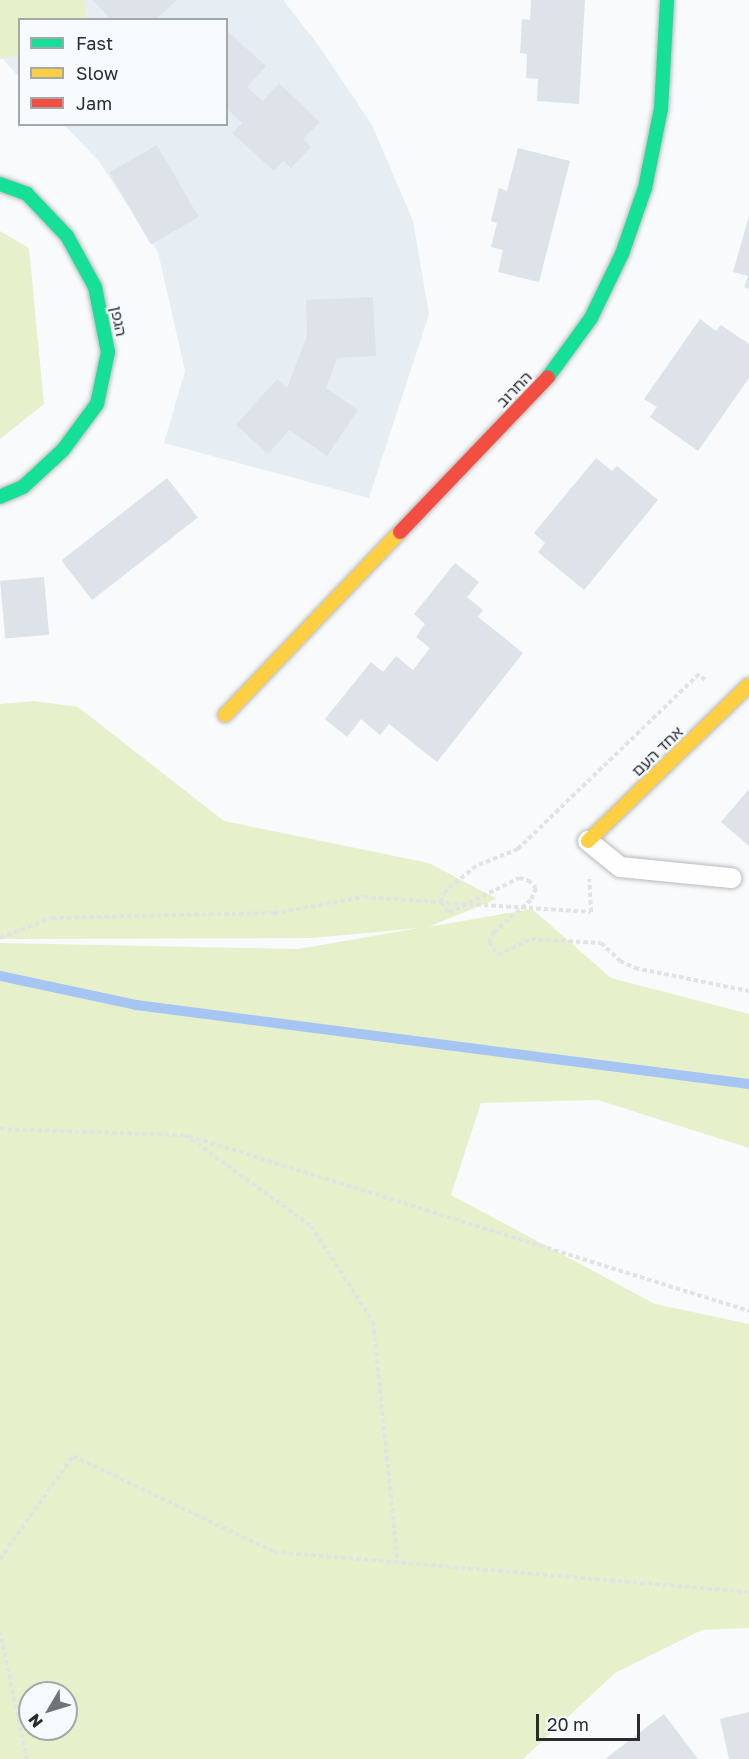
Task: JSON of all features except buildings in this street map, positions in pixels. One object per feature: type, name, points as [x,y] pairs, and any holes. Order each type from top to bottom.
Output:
[{"type":"street","name":"החרוב","points":[[225,715],[550,375],[591,318],[622,254],[645,188],[661,109],[667,0]]},
{"type":"street","name":"הגפן","points":[[0,184],[27,194],[67,236],[95,286],[108,352],[97,404],[63,450],[23,486],[0,497]]},
{"type":"street","name":"אחד העם","points":[[588,841],[749,684]]},
{"type":"lane","points":[[588,841],[620,867],[731,878]]},
{"type":"path","points":[[0,938],[52,918],[274,913],[364,897],[591,912],[588,841]]},
{"type":"path","points":[[0,1130],[185,1135],[749,1311]]},
{"type":"path","points":[[185,1135],[311,1226],[372,1322],[398,1562]]},
{"type":"path","points":[[0,1559],[73,1456],[274,1552],[749,1592]]},
{"type":"path","points":[[0,1631],[27,1759]]},
{"type":"shaded area","points":[[0,0],[283,0],[319,46],[372,125],[413,221],[429,314],[369,498],[164,443],[185,371],[158,252],[98,160],[65,126],[228,126],[228,18],[18,18],[18,76],[0,56]]},
{"type":"green space","points":[[0,0],[84,0],[87,18],[18,18],[18,56],[0,59]]},
{"type":"green space","points":[[0,231],[29,248],[44,404],[0,439]]},
{"type":"green space","points":[[34,701],[78,707],[224,821],[429,863],[497,899],[428,927],[532,909],[611,978],[749,1014],[749,1148],[598,1100],[481,1103],[451,1195],[655,1304],[749,1324],[749,1628],[702,1630],[615,1673],[523,1759],[0,1759],[0,943],[298,949],[419,928],[313,938],[0,939],[0,704]]},
{"type":"waterway","points":[[0,976],[136,1005],[749,1084]]},
{"type":"traffic: fast","points":[[548,377],[591,318],[622,254],[645,188],[661,109],[667,0]]},
{"type":"traffic: fast","points":[[0,184],[27,194],[67,236],[95,287],[108,352],[97,404],[63,450],[23,487],[0,497]]},
{"type":"traffic: slow","points":[[225,715],[400,532]]},
{"type":"traffic: slow","points":[[588,841],[749,685]]},
{"type":"traffic: jam","points":[[400,532],[548,377]]}]
